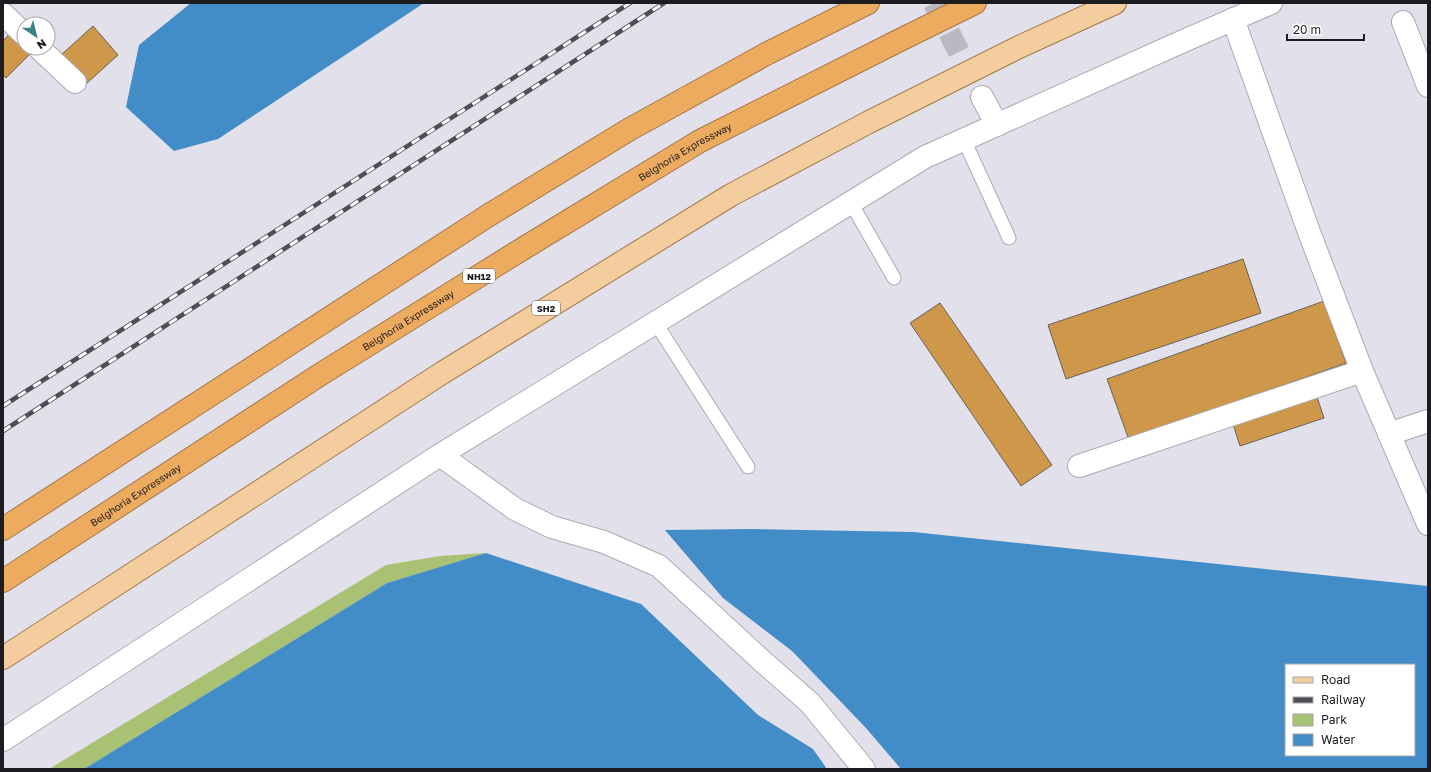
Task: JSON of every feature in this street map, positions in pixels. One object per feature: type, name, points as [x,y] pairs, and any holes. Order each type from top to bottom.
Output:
[{"type":"highway","points":[[3,530],[482,220],[630,129],[768,53],[868,3]]},
{"type":"highway","name":"Belghoria Expressway","points":[[3,581],[321,374],[700,141],[975,3]]},
{"type":"main road","name":"SH2","points":[[3,658],[442,373],[731,195],[876,118],[1019,47],[1115,3]]},
{"type":"street","points":[[3,740],[440,455],[925,157],[1271,3]]},
{"type":"street","points":[[3,14],[16,26]]},
{"type":"street","points":[[1233,19],[1309,232],[1362,371],[1428,524]]},
{"type":"street","points":[[1403,22],[1428,86]]},
{"type":"street","points":[[47,56],[74,82]]},
{"type":"street","points":[[982,97],[997,125]]},
{"type":"street","points":[[1079,466],[1362,371]]},
{"type":"street","points":[[1389,434],[1428,421]]},
{"type":"street","points":[[440,455],[515,509],[552,527],[604,542],[659,566],[810,703],[864,769]]},
{"type":"lane","points":[[964,140],[1009,238]]},
{"type":"lane","points":[[851,203],[894,278]]},
{"type":"lane","points":[[656,322],[748,467]]},
{"type":"green space","points":[[486,553],[387,583],[84,769],[49,769],[386,565],[440,556]]},
{"type":"water","points":[[191,3],[424,3],[218,139],[174,151],[126,107],[139,45]]},
{"type":"water","points":[[752,529],[913,532],[1428,586],[1428,769],[901,769],[866,728],[792,651],[723,598],[665,530]]},
{"type":"water","points":[[486,553],[641,604],[758,715],[813,749],[827,769],[84,769],[387,583]]},
{"type":"building","points":[[93,26],[118,55],[86,84],[61,55]]},
{"type":"building","points":[[15,28],[16,56],[28,56],[6,78],[3,75],[3,41]]},
{"type":"building","points":[[1243,259],[1261,313],[1066,379],[1048,325]]},
{"type":"building","points":[[1324,301],[1346,363],[1129,440],[1107,379]]},
{"type":"building","points":[[940,303],[1052,465],[1021,486],[910,323]]},
{"type":"building","points":[[1316,394],[1324,418],[1240,446],[1232,421]]},
{"type":"tunnel","points":[[934,3],[982,97]]},
{"type":"railway","points":[[3,406],[630,3]]},
{"type":"railway","points":[[3,431],[664,3]]}]
